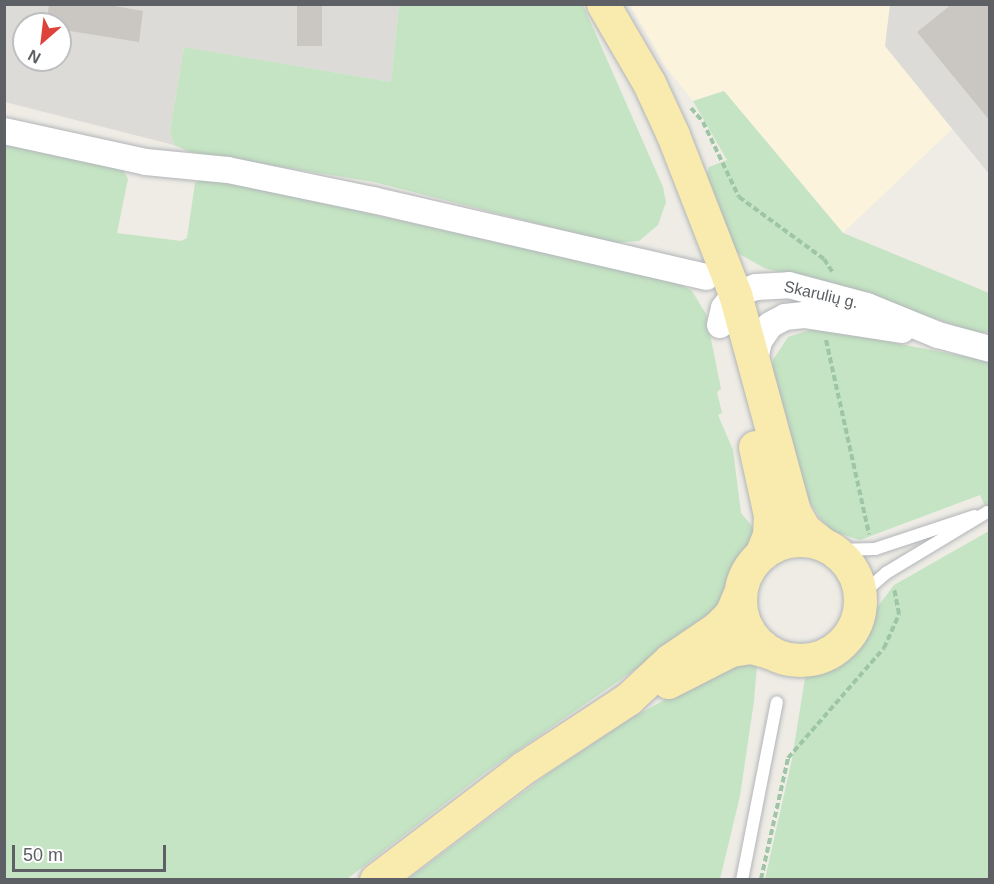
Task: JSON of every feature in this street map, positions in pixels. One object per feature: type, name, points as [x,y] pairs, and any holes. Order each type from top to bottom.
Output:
[{"type":"main road","points":[[602,4],[706,277],[770,515],[769,535],[762,552],[746,571],[731,614],[717,628],[670,660],[628,699]]},
{"type":"main road","points":[[376,879],[523,768],[628,699],[731,651],[751,647],[802,660],[834,650],[856,623],[860,607],[855,575],[828,547],[804,529],[794,511],[755,360],[735,294],[673,135],[649,83],[602,4]]},
{"type":"main road","points":[[762,552],[790,540],[828,547]]},
{"type":"main road","points":[[739,595],[746,628],[769,652]]},
{"type":"street","points":[[4,131],[146,162],[228,170],[373,200],[706,277]]},
{"type":"street","name":"Skarulių g.","points":[[735,294],[756,287],[789,285],[867,306],[938,335]]},
{"type":"street","points":[[720,325],[724,308],[735,294]]},
{"type":"street","name":"Skarulių g.","points":[[755,360],[759,341],[770,325],[785,317],[804,315],[938,335],[990,349]]},
{"type":"lane","points":[[828,547],[875,549],[987,512],[886,573],[870,588],[860,607]]},
{"type":"lane","points":[[742,879],[777,702]]},
{"type":"shaded area","points":[[5,5],[399,5],[391,82],[184,47],[170,131],[174,145],[5,102]]},
{"type":"shaded area","points":[[630,5],[890,5],[885,46],[952,129],[843,233],[724,91],[693,101],[665,66]]},
{"type":"shaded area","points":[[890,5],[989,5],[989,174],[885,46]]},
{"type":"green space","points":[[399,5],[583,5],[663,187],[666,202],[658,225],[639,241],[612,243],[374,182],[190,152],[174,145],[170,131],[184,47],[391,82]]},
{"type":"green space","points":[[724,91],[843,233],[989,293],[989,332],[978,333],[869,297],[764,268],[736,252],[707,174],[709,167],[727,160],[693,101]]},
{"type":"green space","points":[[5,141],[122,168],[128,179],[117,233],[181,241],[187,238],[195,183],[207,177],[678,283],[692,291],[706,314],[721,389],[717,392],[722,413],[718,415],[733,450],[741,513],[755,530],[724,596],[700,625],[486,772],[347,879],[5,880]]},
{"type":"green space","points":[[816,328],[989,361],[989,515],[980,495],[860,540],[832,531],[820,518],[798,482],[772,375],[773,360],[788,337]]},
{"type":"green space","points":[[989,531],[989,879],[765,879],[792,759],[806,672],[833,665],[858,645],[876,609],[894,585]]},
{"type":"green space","points":[[742,664],[757,665],[754,701],[740,796],[720,879],[407,880],[549,773],[633,717],[724,668]]},
{"type":"building","points":[[49,4],[103,4],[143,11],[139,42],[72,31],[72,12],[48,12]]},
{"type":"building","points":[[297,4],[322,4],[322,46],[297,46]]},
{"type":"building","points":[[952,4],[990,4],[990,121],[917,32]]}]
